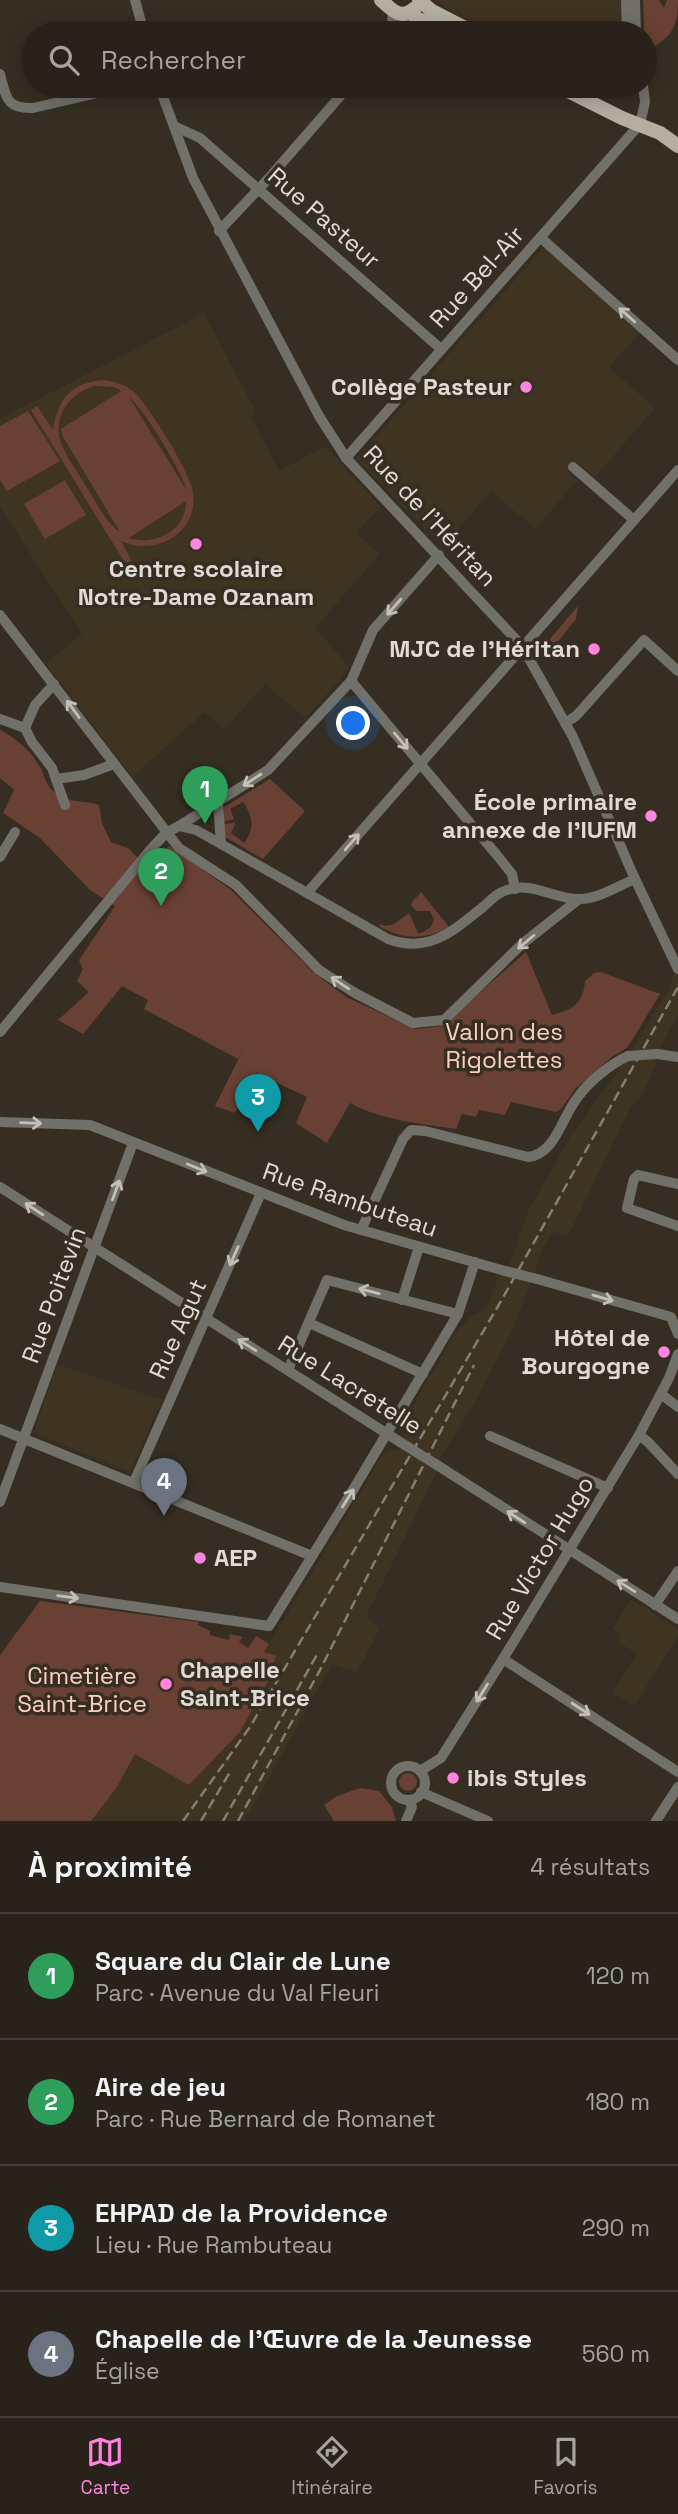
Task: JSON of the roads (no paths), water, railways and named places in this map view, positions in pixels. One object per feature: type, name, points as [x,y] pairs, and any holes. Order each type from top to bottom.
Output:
[{"type":"main road","points":[[400,6],[424,21]]},
{"type":"main road","points":[[400,6],[432,11],[452,21]]},
{"type":"main road","points":[[584,98],[660,133],[678,146]]},
{"type":"main road","points":[[598,98],[625,112],[640,124]]},
{"type":"street","points":[[135,0],[141,21]]},
{"type":"street","points":[[626,0],[627,21]]},
{"type":"street","points":[[635,0],[636,21]]},
{"type":"street","points":[[0,74],[2,95],[12,105],[21,108],[33,108],[76,98]]},
{"type":"street","name":"Rue de l'Héritan","points":[[164,98],[193,178],[219,230],[319,416],[346,458],[522,646],[593,780],[676,966]]},
{"type":"street","points":[[219,230],[259,189],[339,98]]},
{"type":"street","points":[[640,124],[644,98]]},
{"type":"street","name":"Rue Bel-Air","points":[[346,458],[640,124]]},
{"type":"street","name":"Rue Pasteur","points":[[174,126],[200,138],[441,349]]},
{"type":"street","points":[[541,238],[678,360]]},
{"type":"street","points":[[573,467],[634,520]]},
{"type":"street","points":[[307,893],[678,470]]},
{"type":"street","points":[[0,1032],[166,833],[268,769],[351,681],[373,630],[439,555]]},
{"type":"street","points":[[0,615],[181,849],[236,885],[319,970],[355,993],[413,1023],[444,1020],[522,944],[579,899],[601,894],[635,879]]},
{"type":"street","points":[[565,723],[576,716],[644,640],[678,671]]},
{"type":"street","points":[[351,681],[512,874],[515,889]]},
{"type":"street","points":[[25,728],[35,705],[54,684]]},
{"type":"street","points":[[0,719],[25,728],[52,768],[65,805]]},
{"type":"street","points":[[56,779],[84,775],[114,764]]},
{"type":"street","points":[[218,802],[221,844]]},
{"type":"street","points":[[179,826],[196,830],[388,939],[410,945],[442,938],[501,892],[535,888],[579,899]]},
{"type":"street","points":[[0,857],[15,832]]},
{"type":"street","points":[[361,1230],[403,1139],[411,1130],[419,1129],[528,1157],[539,1156],[547,1149],[578,1096],[614,1064],[628,1056],[657,1054],[678,1057]]},
{"type":"street","name":"Rue Rambuteau","points":[[0,1122],[90,1125],[361,1230],[671,1317],[678,1334]]},
{"type":"street","name":"Rue Poitevin","points":[[0,1502],[133,1143]]},
{"type":"street","points":[[678,1184],[638,1175],[634,1179],[627,1208],[678,1226]]},
{"type":"street","name":"Rue Lacretelle","points":[[0,1187],[678,1619]]},
{"type":"street","name":"Rue Agut","points":[[134,1482],[261,1193]]},
{"type":"street","points":[[402,1300],[419,1247]]},
{"type":"street","points":[[0,1587],[269,1626],[458,1314],[475,1262]]},
{"type":"street","points":[[288,1370],[327,1280],[458,1314]]},
{"type":"street","points":[[309,1323],[423,1374]]},
{"type":"street","name":"Rue Victor Hugo","points":[[420,1772],[441,1758],[503,1659],[639,1435],[677,1362],[678,1354]]},
{"type":"street","points":[[661,1394],[678,1407]]},
{"type":"street","points":[[0,1429],[312,1556]]},
{"type":"street","points":[[639,1435],[678,1474]]},
{"type":"street","points":[[491,1436],[608,1488]]},
{"type":"street","points":[[655,1605],[678,1570]]},
{"type":"street","points":[[503,1659],[678,1772]]},
{"type":"street","points":[[409,1766],[420,1772],[424,1780],[422,1792],[409,1800],[401,1798],[394,1793],[391,1784],[393,1774],[409,1766]]},
{"type":"street","points":[[656,1821],[678,1787]]},
{"type":"street","points":[[422,1792],[488,1821]]},
{"type":"street","points":[[406,1821],[412,1807],[409,1800]]},
{"type":"railway","points":[[183,1821],[250,1727],[497,1308],[678,987]]},
{"type":"railway","points":[[238,1821],[320,1670],[474,1365]]},
{"type":"railway","points":[[223,1821],[319,1651]]},
{"type":"railway","points":[[201,1821],[230,1772]]},
{"type":"place","name":"Collège Pasteur","points":[[526,387]]},
{"type":"place","name":"Centre scolaire Notre-Dame Ozanam","points":[[196,544]]},
{"type":"place","name":"MJC de l'Héritan","points":[[594,649]]},
{"type":"place","name":"École primaire annexe de l'IUFM","points":[[651,816]]},
{"type":"place","name":"Square du Clair de Lune","points":[[205,824]]},
{"type":"place","name":"Aire de jeu","points":[[161,906]]},
{"type":"place","name":"EHPAD de la Providence","points":[[258,1132]]},
{"type":"place","name":"Hôtel de Bourgogne","points":[[664,1352]]},
{"type":"place","name":"Chapelle de l'Œuvre de la Jeunesse","points":[[164,1516]]},
{"type":"place","name":"AEP","points":[[200,1558]]},
{"type":"place","name":"Chapelle Saint-Brice","points":[[166,1684]]},
{"type":"place","name":"ibis Styles","points":[[453,1778]]},
{"type":"park label","name":"Vallon des Rigolettes","points":[[504,1046]]},
{"type":"park label","name":"Cimetière Saint-Brice","points":[[82,1690]]}]
